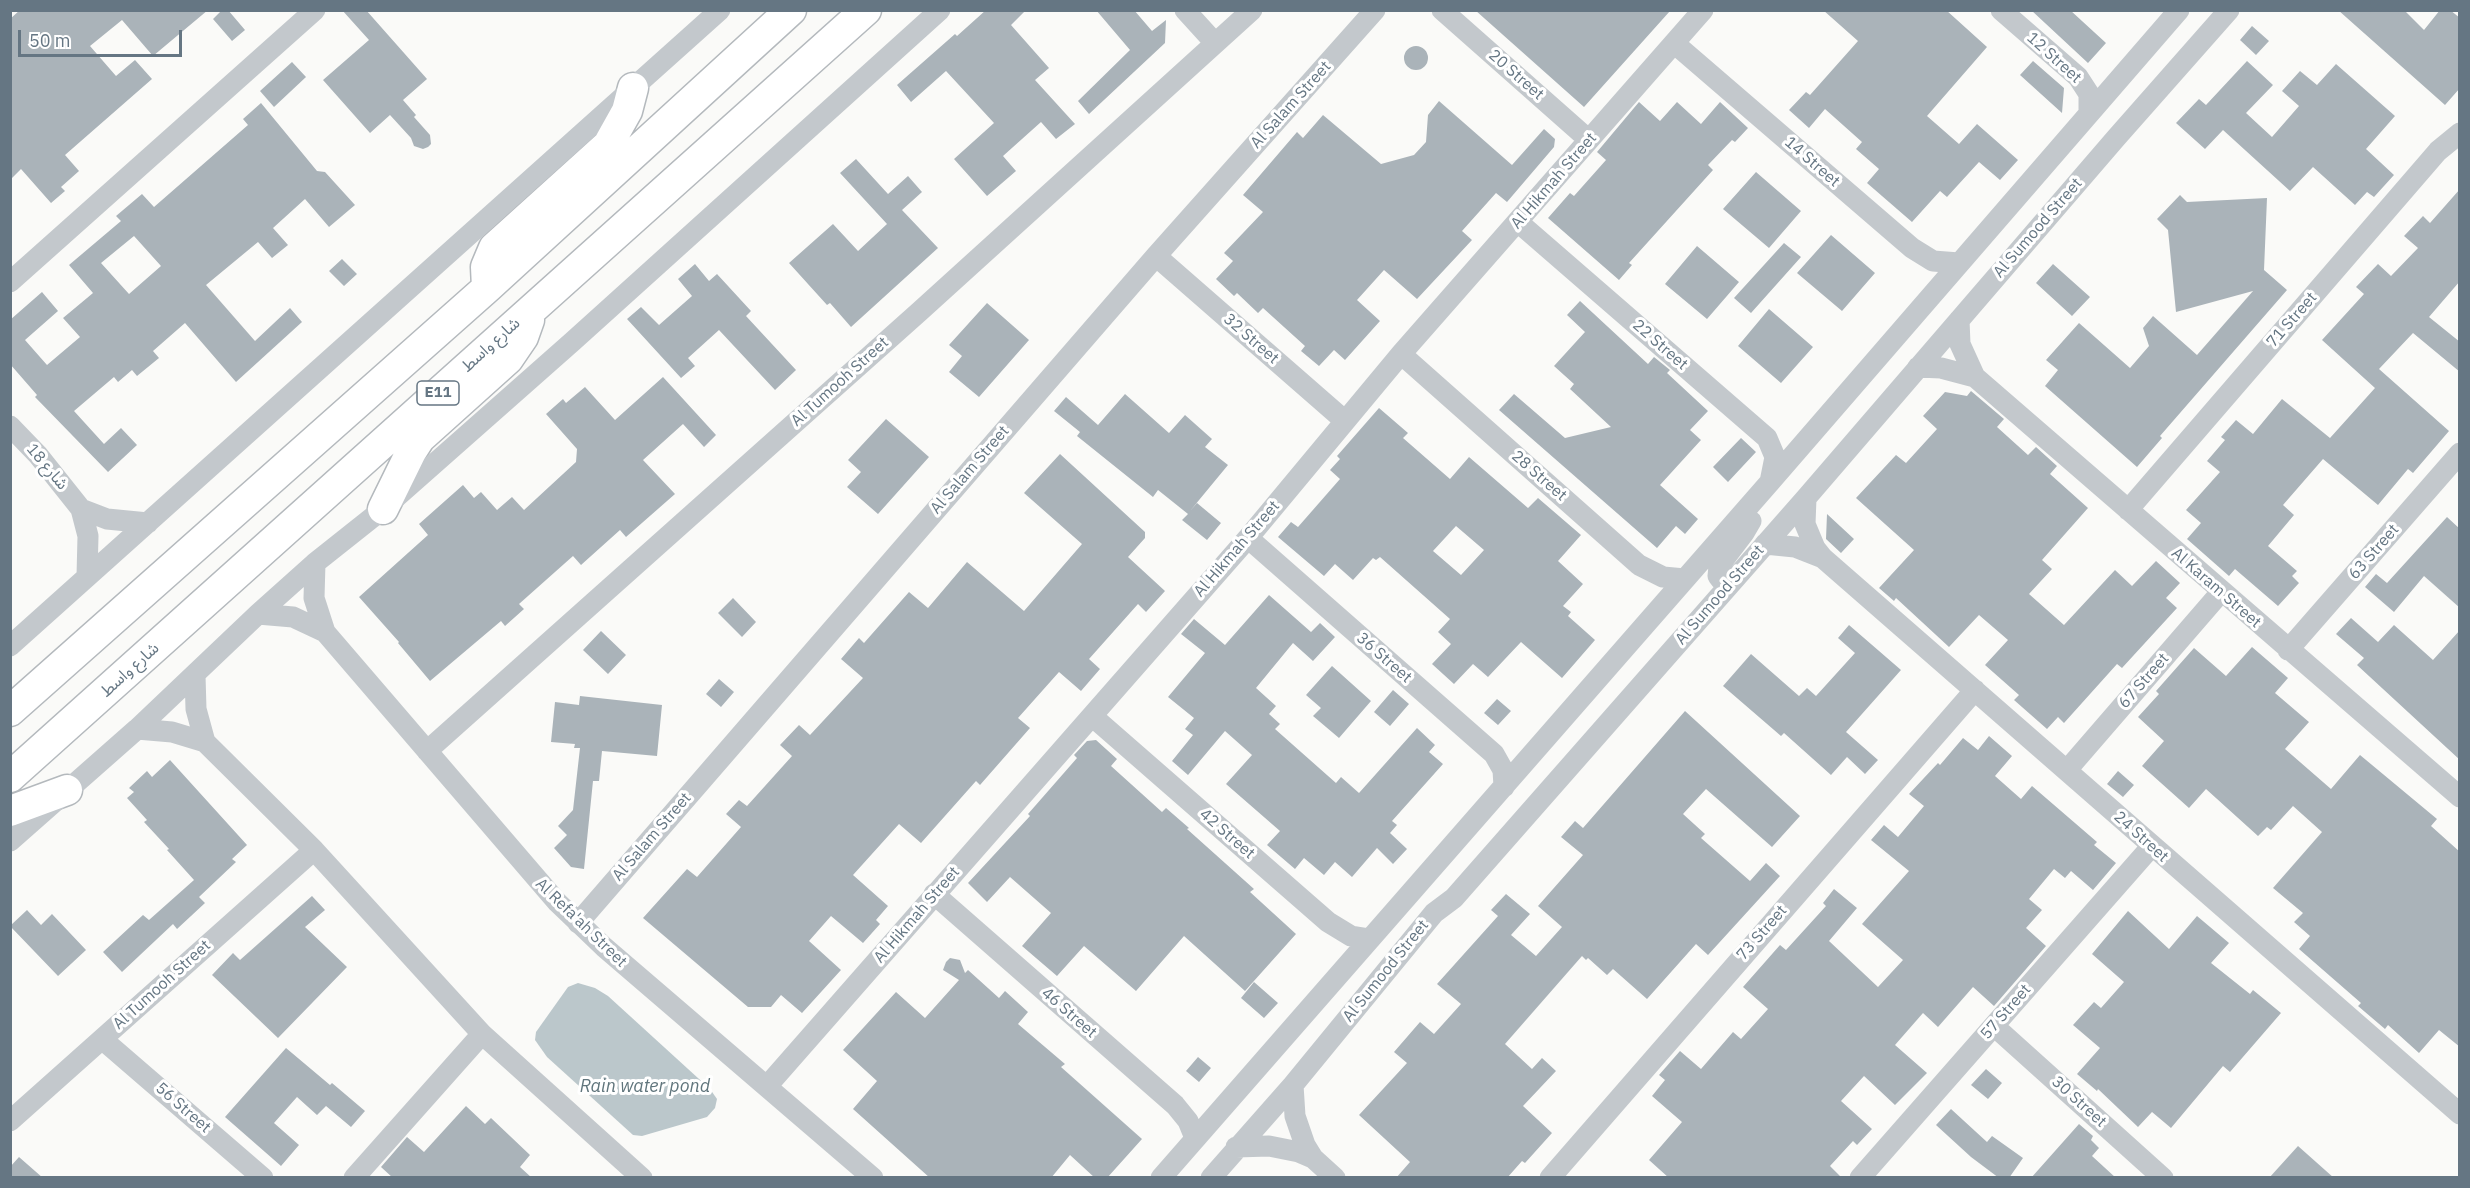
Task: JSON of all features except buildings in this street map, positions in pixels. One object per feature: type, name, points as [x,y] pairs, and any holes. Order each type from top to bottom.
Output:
[{"type":"highway","name":"E11","points":[[10,711],[487,288],[791,10]]},
{"type":"highway","name":"شارع واسط","points":[[10,777],[866,10]]},
{"type":"highway","points":[[487,288],[486,267],[494,248],[608,145],[627,111],[633,88]]},
{"type":"highway","points":[[383,509],[420,438],[517,348],[528,325],[531,309]]},
{"type":"highway","points":[[10,812],[67,790]]},
{"type":"street","points":[[10,282],[315,10]]},
{"type":"street","points":[[10,841],[137,729],[315,563],[383,509],[572,342],[940,10]]},
{"type":"street","points":[[1185,10],[1215,43]]},
{"type":"street","name":"Al Tumooh Street","points":[[427,751],[1252,10]]},
{"type":"street","name":"20 Street","points":[[1442,10],[1589,140]]},
{"type":"street","name":"Al Hikmah Street","points":[[768,1085],[1248,538],[1401,354],[1703,10]]},
{"type":"street","name":"12 Street","points":[[2001,10],[2078,77],[2088,94],[2089,114]]},
{"type":"street","name":"Al Sumood Street","points":[[1161,1178],[1765,488],[2179,10]]},
{"type":"street","name":"Al Sumood Street","points":[[1211,1178],[1293,1085],[1434,913],[1454,898],[1806,498],[2229,10]]},
{"type":"street","name":"Al Salam Street","points":[[578,923],[1368,14]]},
{"type":"street","points":[[10,646],[633,88],[710,15]]},
{"type":"street","name":"14 Street","points":[[1674,43],[1912,248],[1933,261],[1959,263]]},
{"type":"street","name":"71 Street","points":[[2128,510],[2438,151],[2460,133]]},
{"type":"street","name":"22 Street","points":[[1518,222],[1767,438],[1775,457],[1765,488]]},
{"type":"street","name":"32 Street","points":[[1156,256],[1345,421]]},
{"type":"street","name":"Al Karam Street","points":[[1959,320],[1960,344],[1975,377],[2460,797]]},
{"type":"street","name":"28 Street","points":[[1401,354],[1640,565],[1663,577],[1685,579]]},
{"type":"street","name":"Al Karam Street","points":[[1918,367],[1941,368],[1975,377]]},
{"type":"street","name":"شارع 18","points":[[10,426],[81,509],[88,536],[87,576]]},
{"type":"street","name":"63 Street","points":[[2288,650],[2460,453]]},
{"type":"street","points":[[1732,582],[1720,580],[1719,566],[1744,533],[1765,488]]},
{"type":"street","name":"24 Street","points":[[1806,498],[1805,524],[1815,548],[1823,558],[2067,770],[2151,847],[2460,1114]]},
{"type":"street","points":[[81,509],[107,519],[148,523]]},
{"type":"street","name":"36 Street","points":[[1248,538],[1494,754],[1503,770],[1504,787]]},
{"type":"street","name":"24 Street","points":[[1765,544],[1795,547],[1823,558]]},
{"type":"street","name":"Al Refa'ah Street","points":[[315,563],[314,598],[325,632],[537,882],[628,968],[768,1085],[873,1178]]},
{"type":"street","name":"67 Street","points":[[2067,770],[2221,592]]},
{"type":"street","name":"Al Refa'ah Street","points":[[258,614],[293,617],[325,632]]},
{"type":"street","points":[[195,675],[196,710],[205,742]]},
{"type":"street","name":"73 Street","points":[[1550,1178],[1975,690]]},
{"type":"street","name":"42 Street","points":[[1092,716],[1328,922],[1351,936],[1370,939]]},
{"type":"street","points":[[137,729],[172,732],[205,742],[314,850],[482,1034],[642,1178]]},
{"type":"street","points":[[1434,913],[1503,832],[1502,822],[1488,804]]},
{"type":"street","name":"57 Street","points":[[1860,1178],[2151,847]]},
{"type":"street","name":"Al Tumooh Street","points":[[10,1121],[314,850]]},
{"type":"street","name":"46 Street","points":[[934,894],[1175,1105],[1188,1121],[1195,1138]]},
{"type":"street","name":"30 Street","points":[[1994,1026],[2163,1178]]},
{"type":"street","points":[[354,1178],[482,1034]]},
{"type":"street","name":"56 Street","points":[[102,1039],[263,1178]]},
{"type":"street","points":[[1293,1085],[1295,1116],[1305,1145],[1313,1158],[1335,1178]]},
{"type":"street","points":[[1236,1147],[1284,1149],[1313,1158]]},
{"type":"water","name":"Rain water pond","points":[[578,983],[595,988],[608,996],[710,1089],[717,1099],[715,1108],[707,1117],[642,1136],[633,1135],[547,1057],[535,1040],[536,1032],[568,987]]}]
